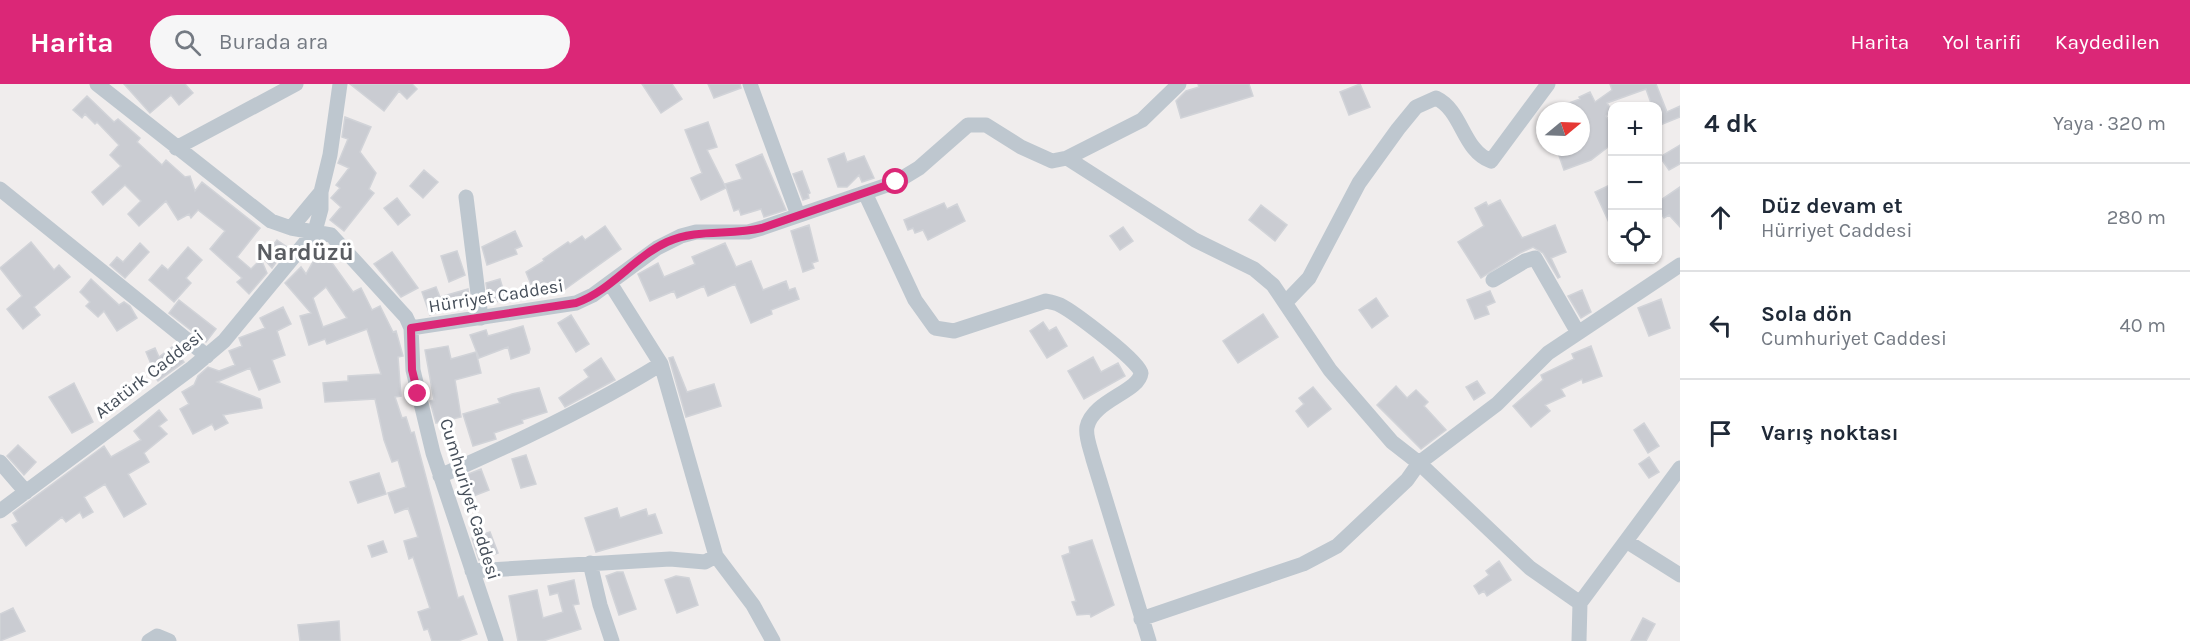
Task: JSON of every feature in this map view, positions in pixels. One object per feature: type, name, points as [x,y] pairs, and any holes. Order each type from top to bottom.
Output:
[{"type":"street","points":[[97,84],[271,221],[291,228],[326,232],[337,239],[394,303],[411,328]]},
{"type":"street","points":[[176,147],[296,84]]},
{"type":"street","points":[[315,231],[321,209],[321,192],[330,155],[340,84]]},
{"type":"street","points":[[750,84],[798,215]]},
{"type":"street","points":[[1067,158],[1142,120],[1179,84]]},
{"type":"street","points":[[1285,303],[1309,279],[1359,183],[1416,107],[1436,98],[1446,102],[1469,143],[1480,157],[1491,161],[1548,84]]},
{"type":"street","name":"Hürriyet Caddesi","points":[[411,328],[576,303],[610,283],[657,248],[681,237],[696,232],[748,231],[865,194],[908,176],[968,125],[975,123],[986,125],[1021,147],[1052,161],[1067,158]]},
{"type":"street","points":[[1067,158],[1195,240],[1254,269],[1273,285],[1330,370],[1392,442],[1419,463],[1530,568],[1580,603]]},
{"type":"street","points":[[0,189],[207,356]]},
{"type":"street","points":[[291,228],[321,192]]},
{"type":"street","points":[[865,194],[915,300],[935,328],[954,331],[1046,302],[1059,304],[1118,348],[1140,369],[1141,374],[1135,383],[1104,403],[1093,415],[1087,429],[1149,641]]},
{"type":"street","points":[[466,196],[481,318]]},
{"type":"street","name":"Atatürk Caddesi","points":[[0,511],[224,341],[315,231]]},
{"type":"street","points":[[1493,280],[1525,261],[1535,258],[1577,331]]},
{"type":"street","points":[[1141,619],[1303,564],[1326,553],[1407,480],[1419,463],[1497,404],[1548,353],[1577,331],[1616,309],[1680,265]]},
{"type":"street","points":[[610,283],[661,364],[716,556],[753,605],[773,641]]},
{"type":"street","name":"Cumhuriyet Caddesi","points":[[411,328],[412,370],[440,476],[496,641]]},
{"type":"street","points":[[440,476],[511,446],[604,399],[661,364]]},
{"type":"street","points":[[0,462],[26,492]]},
{"type":"street","points":[[1579,641],[1580,603],[1680,468]]},
{"type":"street","points":[[1626,541],[1680,575]]},
{"type":"street","points":[[472,571],[670,559],[705,562],[716,556]]},
{"type":"street","points":[[590,563],[612,641]]},
{"type":"street","points":[[149,641],[157,636],[170,641]]},
{"type":"building","points":[[124,84],[185,84],[193,93],[179,105],[171,95],[150,113]]},
{"type":"building","points":[[350,84],[412,84],[417,89],[407,99],[399,91],[384,111]]},
{"type":"building","points":[[642,84],[672,84],[682,99],[661,113]]},
{"type":"building","points":[[708,84],[740,84],[741,88],[714,98]]},
{"type":"building","points":[[1198,84],[1249,84],[1253,96],[1181,118],[1176,101],[1186,91],[1199,87]]},
{"type":"building","points":[[1360,84],[1370,107],[1349,115],[1340,92]]},
{"type":"building","points":[[1610,84],[1656,84],[1667,112],[1680,106],[1680,117],[1662,124],[1662,102],[1651,102],[1646,89],[1608,102],[1606,116],[1608,119],[1608,147],[1591,160],[1564,170],[1559,156],[1590,156],[1590,102],[1572,102],[1590,92],[1595,102],[1612,90]]},
{"type":"building","points":[[87,96],[114,122],[118,119],[140,138],[137,142],[162,165],[166,160],[185,177],[190,176],[195,191],[202,182],[260,228],[237,257],[251,269],[261,259],[267,273],[249,294],[237,282],[242,278],[210,249],[225,231],[198,210],[191,218],[189,214],[178,220],[166,201],[139,226],[128,214],[141,201],[125,185],[103,205],[92,192],[121,166],[110,155],[119,145],[97,122],[95,124],[85,114],[82,118],[73,110]]},
{"type":"building","points":[[345,117],[371,127],[360,152],[376,173],[369,189],[374,193],[344,231],[330,220],[341,207],[331,198],[340,188],[336,185],[349,168],[338,163],[348,139],[342,137]]},
{"type":"building","points":[[708,122],[717,147],[707,150],[726,188],[701,200],[691,178],[702,173],[685,130]]},
{"type":"building","points":[[1680,145],[1680,164],[1669,170],[1662,160],[1662,156]]},
{"type":"building","points":[[844,153],[847,162],[864,156],[874,178],[862,182],[859,175],[847,187],[838,187],[828,159]]},
{"type":"building","points":[[762,154],[786,210],[764,217],[761,209],[741,215],[739,209],[734,211],[725,184],[742,179],[736,165]]},
{"type":"building","points":[[424,170],[438,182],[423,198],[410,186]]},
{"type":"building","points":[[802,171],[810,193],[809,198],[803,200],[793,174]]},
{"type":"building","points":[[1608,186],[1608,220],[1595,192]]},
{"type":"building","points":[[1680,187],[1680,227],[1669,215],[1664,218],[1662,215],[1662,199]]},
{"type":"building","points":[[397,198],[410,215],[398,225],[384,208]]},
{"type":"building","points":[[1500,200],[1522,238],[1555,225],[1566,252],[1551,258],[1560,277],[1558,278],[1543,253],[1533,247],[1481,278],[1458,242],[1484,226],[1475,208],[1486,202],[1488,206]]},
{"type":"building","points":[[944,203],[947,209],[957,204],[965,221],[928,240],[923,230],[915,233],[913,228],[908,230],[904,220]]},
{"type":"building","points":[[1261,205],[1287,225],[1275,241],[1249,220]]},
{"type":"building","points":[[809,225],[818,261],[812,263],[814,268],[803,272],[791,231]]},
{"type":"building","points":[[605,226],[621,249],[564,290],[560,283],[536,297],[526,272],[568,242],[570,244],[582,236],[585,240]]},
{"type":"building","points":[[1123,227],[1133,241],[1120,250],[1110,236]]},
{"type":"building","points":[[515,231],[522,246],[515,249],[517,254],[487,265],[482,247]]},
{"type":"building","points":[[277,240],[287,247],[272,268],[263,258]]},
{"type":"building","points":[[31,242],[54,270],[59,265],[70,277],[34,307],[40,315],[23,329],[7,309],[22,296],[0,268]]},
{"type":"building","points":[[140,243],[149,252],[125,278],[110,265],[117,257],[123,262]]},
{"type":"building","points":[[725,243],[736,267],[751,261],[763,290],[786,281],[789,290],[795,288],[799,299],[771,310],[772,314],[751,323],[735,284],[708,296],[704,286],[677,298],[674,291],[650,301],[638,274],[658,263],[664,277],[695,264],[692,257]]},
{"type":"building","points":[[188,247],[202,260],[186,278],[191,283],[174,302],[149,280],[162,265],[168,270]]},
{"type":"building","points":[[457,251],[465,275],[449,282],[441,256]]},
{"type":"building","points":[[392,252],[418,288],[401,297],[374,264]]},
{"type":"building","points":[[318,253],[330,260],[353,292],[361,288],[372,310],[380,306],[393,332],[396,331],[403,356],[398,357],[401,396],[395,397],[402,418],[406,417],[411,433],[414,432],[458,598],[463,596],[477,634],[458,641],[432,641],[428,629],[424,630],[418,612],[430,608],[413,557],[409,559],[404,541],[418,537],[408,508],[395,513],[388,493],[406,487],[398,460],[392,462],[384,440],[375,399],[325,402],[323,383],[348,381],[348,376],[381,374],[367,329],[327,344],[325,339],[309,345],[300,316],[311,313],[285,283],[301,267],[306,274]],"holes":[[[326,287],[347,318],[323,327],[313,298]]]},
{"type":"building","points":[[91,279],[119,305],[124,302],[130,306],[137,318],[117,331],[104,311],[98,317],[86,306],[90,302],[80,292]]},
{"type":"building","points":[[500,279],[506,299],[489,304],[486,283]]},
{"type":"building","points":[[436,287],[440,297],[468,289],[469,301],[430,315],[422,292]]},
{"type":"building","points":[[1582,290],[1591,312],[1581,318],[1568,296]]},
{"type":"building","points":[[1490,291],[1495,302],[1486,306],[1489,314],[1475,319],[1467,300]]},
{"type":"building","points":[[1376,298],[1388,316],[1372,328],[1359,310]]},
{"type":"building","points":[[1661,299],[1670,328],[1649,336],[1638,308]]},
{"type":"building","points":[[179,300],[216,329],[206,342],[169,313]]},
{"type":"building","points":[[283,307],[291,324],[277,331],[285,355],[272,360],[280,382],[259,390],[250,368],[217,382],[260,399],[262,408],[223,415],[228,423],[215,430],[212,424],[193,434],[180,409],[189,404],[182,392],[194,385],[198,376],[208,367],[219,371],[235,365],[229,351],[242,346],[239,338],[265,328],[260,318]]},
{"type":"building","points":[[1263,314],[1278,337],[1238,363],[1223,341]]},
{"type":"building","points":[[571,315],[589,344],[576,352],[558,323]]},
{"type":"building","points":[[1043,322],[1049,331],[1056,327],[1067,346],[1047,358],[1030,331]]},
{"type":"building","points":[[523,326],[530,349],[529,353],[511,359],[508,347],[479,358],[470,335],[486,330],[488,336]]},
{"type":"building","points":[[448,346],[451,359],[476,352],[481,373],[455,380],[461,417],[436,423],[430,401],[434,400],[425,350]]},
{"type":"building","points":[[1591,346],[1602,376],[1583,383],[1582,379],[1561,389],[1565,396],[1545,405],[1550,411],[1531,427],[1513,406],[1543,380],[1541,375],[1574,359],[1572,354]]},
{"type":"building","points":[[172,347],[184,362],[158,381],[147,367],[151,364],[146,352],[155,348],[159,357]]},
{"type":"building","points":[[673,357],[687,392],[714,384],[721,406],[686,417],[669,358]]},
{"type":"building","points":[[1093,357],[1101,372],[1118,363],[1125,376],[1084,399],[1068,371]]},
{"type":"building","points":[[601,358],[615,380],[565,407],[559,398],[589,377],[584,370]]},
{"type":"building","points":[[1477,381],[1485,393],[1474,400],[1466,387]]},
{"type":"building","points":[[74,383],[93,422],[72,433],[49,397]]},
{"type":"building","points":[[1396,386],[1407,398],[1416,390],[1428,402],[1424,406],[1446,430],[1421,449],[1377,405]]},
{"type":"building","points":[[1313,387],[1331,409],[1308,427],[1296,411],[1304,404],[1299,398]]},
{"type":"building","points":[[539,388],[547,412],[494,433],[496,439],[473,446],[463,414],[500,403],[498,399],[512,394]]},
{"type":"building","points":[[159,410],[167,420],[159,426],[167,434],[144,453],[149,462],[128,474],[146,504],[124,517],[105,484],[84,497],[93,512],[83,518],[80,512],[66,522],[62,517],[26,546],[12,525],[18,522],[13,513],[104,446],[111,457],[141,440],[134,431]]},
{"type":"building","points":[[1644,423],[1659,446],[1648,453],[1634,430]]},
{"type":"building","points":[[18,445],[36,462],[24,475],[7,456]]},
{"type":"building","points":[[526,455],[536,484],[521,488],[512,459]]},
{"type":"building","points":[[1649,457],[1659,472],[1649,478],[1639,464]]},
{"type":"building","points":[[481,469],[489,490],[471,497],[466,475]]},
{"type":"building","points":[[379,473],[386,494],[358,503],[350,482]]},
{"type":"building","points":[[617,508],[620,518],[646,509],[648,516],[655,514],[662,533],[596,552],[585,518]]},
{"type":"building","points":[[490,532],[498,553],[479,560],[472,538]]},
{"type":"building","points":[[1092,540],[1114,605],[1091,617],[1090,614],[1077,615],[1072,602],[1076,601],[1062,556],[1070,553],[1069,547]]},
{"type":"building","points":[[383,541],[387,552],[372,557],[368,546]]},
{"type":"building","points":[[1499,561],[1511,580],[1487,596],[1484,591],[1479,594],[1474,586],[1489,575],[1486,571]]},
{"type":"building","points":[[623,572],[636,609],[619,615],[606,576]]},
{"type":"building","points":[[676,576],[689,578],[698,605],[677,613],[665,580]]},
{"type":"building","points":[[574,580],[579,604],[573,605],[581,629],[543,641],[518,641],[509,596],[537,590],[543,618],[563,612],[558,593],[550,595],[548,586]]},
{"type":"building","points":[[13,608],[25,631],[0,641],[0,614]]},
{"type":"building","points":[[1643,618],[1655,624],[1646,641],[1631,641]]},
{"type":"building","points":[[339,621],[340,641],[300,641],[298,625]]},
{"type":"district","name":"Nardüzü","points":[[305,252]]},
{"type":"route","points":[[418,394],[412,370],[411,328],[584,301],[667,242],[696,232],[748,231],[762,228],[896,182]]}]
